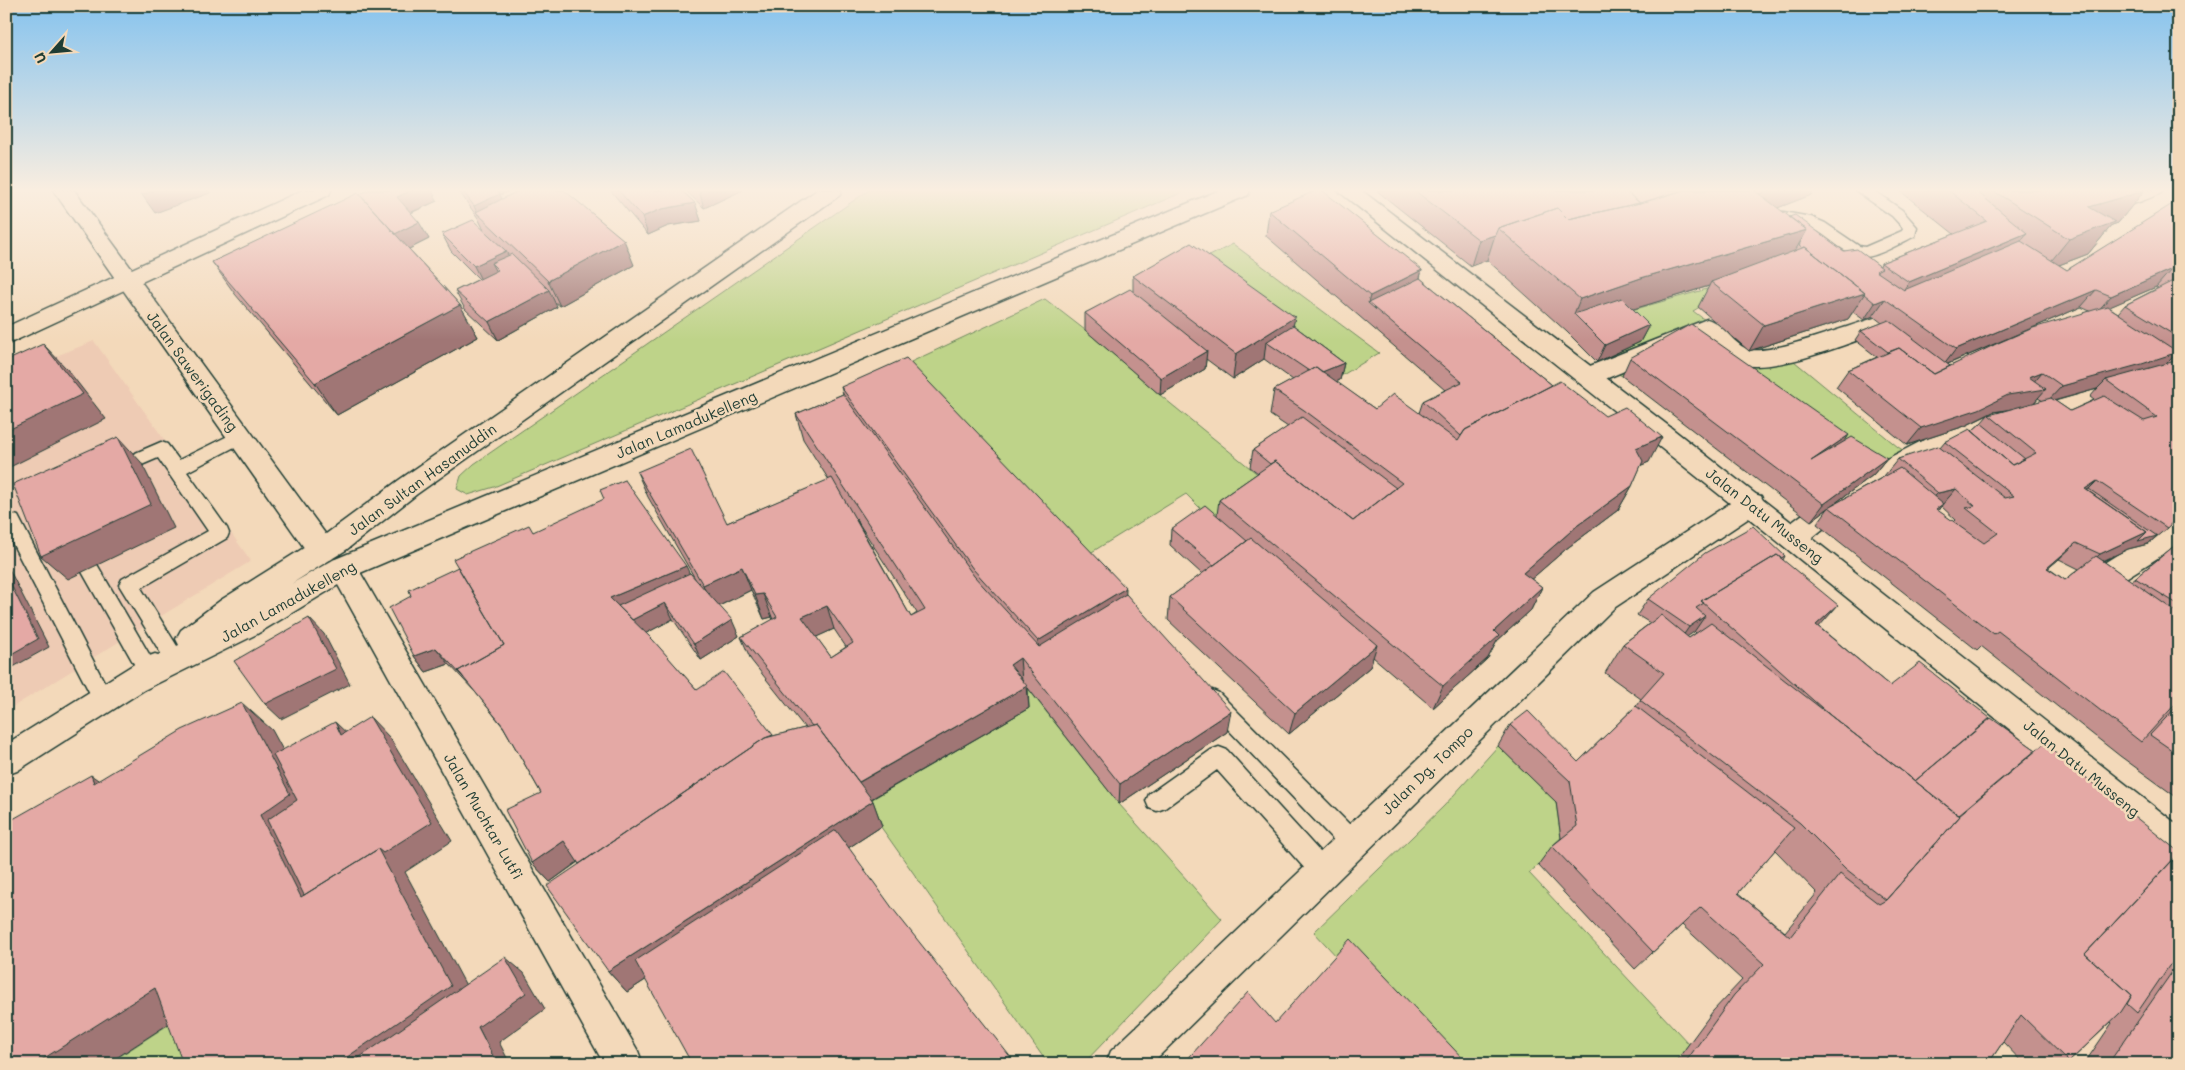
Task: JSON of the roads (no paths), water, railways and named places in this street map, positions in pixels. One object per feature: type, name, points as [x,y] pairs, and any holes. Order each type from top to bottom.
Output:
[{"type":"street","name":"Jalan Sawerigading","points":[[99,240],[240,436],[333,559]]},
{"type":"street","points":[[6,337],[215,240]]},
{"type":"street","name":"Jalan Sultan Hasanuddin","points":[[6,761],[145,675],[231,608],[333,559],[408,487],[761,240]]},
{"type":"street","name":"Jalan Lamadukelleng","points":[[145,675],[247,625],[333,559],[1117,240]]},
{"type":"street","name":"Jalan Datu Musseng","points":[[1412,240],[1751,503],[2179,846]]},
{"type":"street","points":[[1589,376],[1707,327],[1742,357],[1760,358],[1787,352],[1881,324],[1943,368],[2008,346]]},
{"type":"street","points":[[1794,537],[1861,484],[1973,426],[2038,409]]},
{"type":"street","name":"Jalan Dg. Tompo","points":[[1124,1064],[1604,600],[1751,503]]},
{"type":"street","points":[[2100,580],[2157,544],[2179,526]]},
{"type":"street","name":"Jalan Muchtar Lutfi","points":[[333,559],[625,1064]]},
{"type":"lane","points":[[1840,240],[1855,250],[1866,252],[1894,240]]},
{"type":"lane","points":[[176,470],[240,436]]},
{"type":"lane","points":[[102,475],[161,449],[220,533],[129,585],[172,654]]},
{"type":"lane","points":[[6,524],[12,521],[104,700]]},
{"type":"lane","points":[[66,528],[145,675]]},
{"type":"lane","points":[[1196,682],[1352,843]]},
{"type":"lane","points":[[1158,801],[1219,757],[1322,871]]}]
